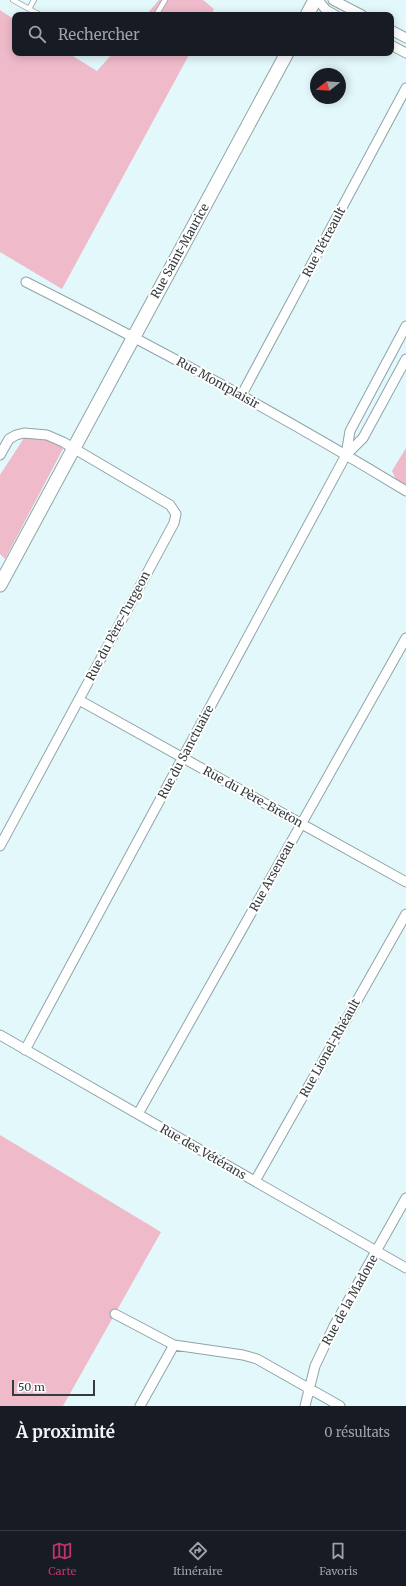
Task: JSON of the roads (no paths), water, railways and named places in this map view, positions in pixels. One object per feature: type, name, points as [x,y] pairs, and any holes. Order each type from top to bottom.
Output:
[{"type":"street","points":[[309,12],[317,0],[330,12]]},
{"type":"street","points":[[333,0],[356,12]]},
{"type":"street","points":[[394,32],[406,38]]},
{"type":"street","points":[[394,47],[406,53]]},
{"type":"street","name":"Rue Saint-Maurice","points":[[2,577],[285,56]]},
{"type":"street","name":"Rue Tétreault","points":[[241,396],[406,88]]},
{"type":"street","name":"Rue Montplaisir","points":[[26,282],[133,337],[241,396],[346,455],[406,491]]},
{"type":"street","name":"Rue du Sanctuaire","points":[[346,455],[350,431],[406,326]]},
{"type":"street","name":"Rue du Sanctuaire","points":[[25,1050],[346,455],[363,438],[406,359]]},
{"type":"street","points":[[0,455],[9,439],[24,433],[51,436],[73,448]]},
{"type":"street","name":"Rue du Père-Turgeon","points":[[0,846],[174,523],[176,514],[170,505],[73,448]]},
{"type":"street","name":"Rue Arseneau","points":[[138,1114],[406,638]]},
{"type":"street","name":"Rue du Père-Breton","points":[[79,700],[406,882]]},
{"type":"street","name":"Rue Lionel-Rhéault","points":[[255,1181],[406,914]]},
{"type":"street","name":"Rue des Vétérans","points":[[0,1035],[406,1268]]},
{"type":"street","name":"Rue de la Madone","points":[[305,1406],[315,1366],[406,1198]]},
{"type":"street","points":[[115,1314],[174,1345],[248,1356],[310,1388],[340,1406]]},
{"type":"street","points":[[140,1406],[174,1345]]},
{"type":"lane","points":[[13,0],[34,12]]},
{"type":"lane","points":[[29,9],[34,0]]},
{"type":"lane","points":[[158,12],[165,0]]}]
